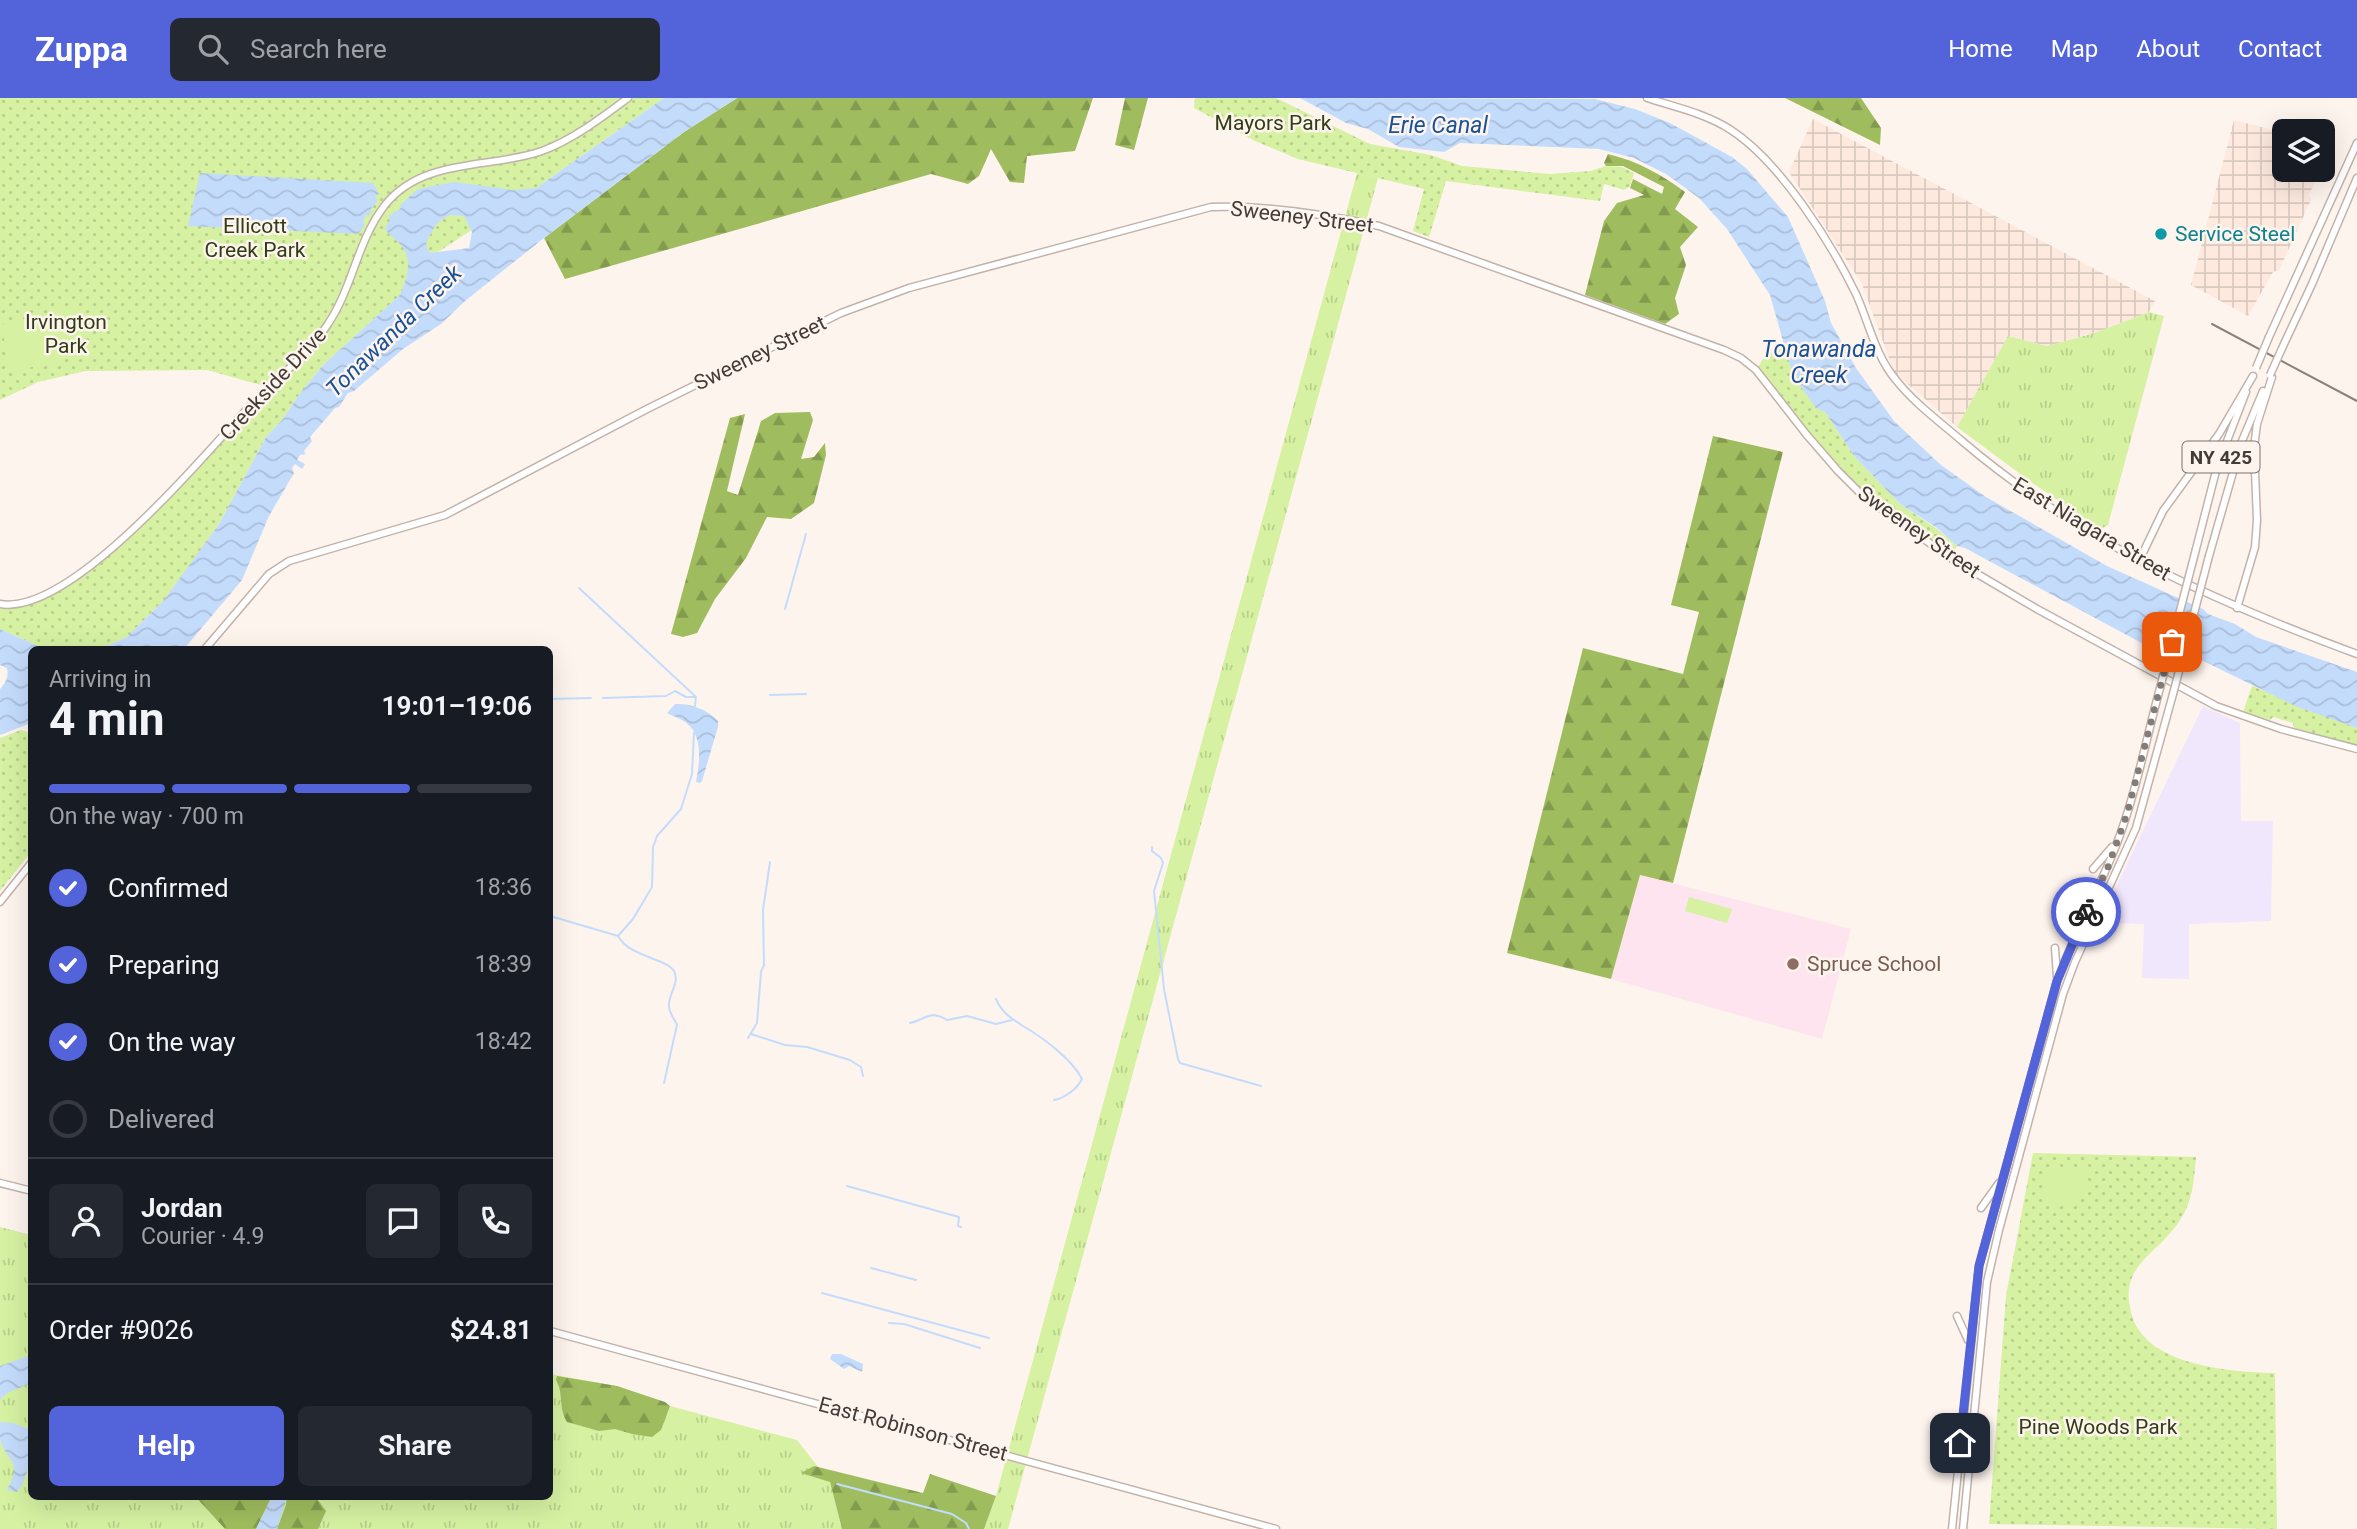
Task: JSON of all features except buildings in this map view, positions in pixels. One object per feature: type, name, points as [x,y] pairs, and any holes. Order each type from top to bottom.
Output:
[{"type":"street","name":"Creekside Drive","points":[[0,604],[16,605],[41,597],[92,566],[187,474],[268,387],[310,348],[339,308],[360,248],[370,230],[386,204],[401,191],[448,167],[522,156],[553,146],[592,124],[628,98]]},
{"type":"street","name":"East Niagara Street","points":[[1647,98],[1719,124],[1748,143],[1778,174],[1820,233],[1853,288],[1881,359],[1903,389],[2007,478],[2139,561],[2237,608],[2357,654]]},
{"type":"street","name":"NY 425","points":[[1952,1529],[1969,1342],[1979,1266],[2057,981],[2071,943],[2118,840],[2130,805],[2221,456],[2269,337],[2357,143]]},
{"type":"street","points":[[2237,608],[2255,547],[2257,520],[2254,447],[2257,424],[2278,355],[2312,284],[2357,178]]},
{"type":"street","name":"Sweeney Street","points":[[208,646],[269,574],[289,561],[445,515],[647,409],[841,313],[909,288],[1211,207],[1248,206],[1343,218],[1379,226],[1724,350],[1756,370],[1806,435],[1863,496],[1952,559],[2048,615],[2216,706],[2281,729],[2357,749]]},
{"type":"street","points":[[2139,561],[2163,511],[2219,434],[2253,376]]},
{"type":"street","name":"NY 425","points":[[1963,1529],[1984,1302],[1999,1230],[2063,994],[2079,952],[2136,828],[2242,441],[2271,376]]},
{"type":"street","points":[[2094,869],[2118,840]]},
{"type":"street","points":[[0,902],[28,867]]},
{"type":"street","points":[[2054,948],[2057,981]]},
{"type":"street","points":[[1981,1208],[2002,1178]]},
{"type":"street","points":[[0,1183],[28,1190]]},
{"type":"street","points":[[1957,1316],[1969,1342]]},
{"type":"street","name":"East Robinson Street","points":[[553,1332],[1276,1529]]},
{"type":"shaded area","points":[[1813,119],[2155,301],[2149,312],[2095,333],[2047,346],[2008,336],[1957,427],[1894,372],[1862,284],[1789,172]]},
{"type":"shaded area","points":[[2234,120],[2272,130],[2272,182],[2316,182],[2309,194],[2311,200],[2279,270],[2273,272],[2248,316],[2191,285]]},
{"type":"shaded area","points":[[2203,706],[2240,723],[2241,821],[2273,821],[2271,921],[2189,924],[2189,979],[2142,978],[2144,924],[2108,923],[2100,920]]},
{"type":"shaded area","points":[[1640,875],[1851,929],[1822,1039],[1611,979]]},
{"type":"green space","name":"Ellicott Creek Park","points":[[0,98],[664,98],[536,188],[409,271],[407,282],[399,296],[323,365],[266,437],[219,524],[164,600],[127,637],[107,646],[38,646],[0,629],[0,604],[28,602],[92,566],[226,433],[268,387],[207,370],[86,371],[38,382],[0,400]]},
{"type":"green space","points":[[737,98],[1093,98],[1075,151],[1027,156],[1024,183],[1010,182],[991,149],[979,176],[968,184],[931,174],[565,279],[544,238],[684,132]]},
{"type":"green space","points":[[1125,98],[1148,98],[1134,150],[1115,145]]},
{"type":"green space","name":"Mayors Park","points":[[1195,98],[1276,98],[1370,144],[1431,155],[1462,166],[1550,174],[1591,171],[1606,166],[1622,167],[1634,173],[1630,186],[1624,190],[1604,184],[1600,201],[1446,181],[1429,237],[1413,231],[1424,189],[1298,159],[1255,141],[1194,108]]},
{"type":"green space","points":[[1785,98],[1861,98],[1881,128],[1880,145]]},
{"type":"green space","points":[[1608,154],[1648,169],[1685,192],[1675,209],[1698,227],[1680,247],[1686,265],[1675,298],[1679,314],[1665,324],[1585,295],[1604,221],[1617,203],[1644,195],[1630,188],[1633,179],[1662,194],[1664,187],[1623,166],[1606,166],[1604,163]]},
{"type":"green space","points":[[1357,173],[1378,178],[1008,1529],[984,1529],[996,1496]]},
{"type":"green space","name":"Irvington Park","points":[[78,305],[87,354],[11,372],[1,325]]},
{"type":"green space","points":[[2149,312],[2164,316],[2108,525],[2101,529],[2031,482],[1957,427],[2008,336],[2047,346],[2095,333]]},
{"type":"green space","points":[[1785,344],[1793,376],[1825,412],[1854,456],[1900,504],[1957,546],[1952,559],[1863,496],[1806,434],[1756,370],[1767,353]]},
{"type":"green space","points":[[810,412],[813,420],[801,459],[814,457],[825,443],[826,455],[814,503],[791,519],[767,517],[746,558],[715,599],[697,633],[683,637],[671,634],[730,418],[745,414],[727,491],[738,495],[761,421],[775,413]]},
{"type":"green space","points":[[1713,436],[1783,452],[1673,883],[1640,875],[1611,979],[1507,953],[1583,648],[1683,674],[1699,612],[1671,605]]},
{"type":"green space","points":[[2252,686],[2357,728],[2357,745],[2294,728],[2293,723],[2273,717],[2270,720],[2243,712]]},
{"type":"green space","points":[[21,730],[28,732],[28,856],[0,891],[0,738]]},
{"type":"green space","points":[[1689,897],[1732,909],[1727,923],[1685,911]]},
{"type":"green space","name":"Pine Woods Park","points":[[2033,1153],[2196,1157],[2191,1194],[2184,1213],[2171,1233],[2133,1275],[2129,1303],[2139,1330],[2152,1344],[2170,1355],[2236,1371],[2275,1373],[2277,1529],[1989,1524],[2006,1296]]},
{"type":"green space","points":[[2054,1169],[2086,1170],[2084,1192],[2073,1206],[2045,1206],[2045,1177]]},
{"type":"green space","points":[[0,1227],[28,1234],[28,1500],[553,1500],[553,1375],[617,1386],[670,1406],[797,1440],[830,1482],[842,1529],[0,1529]]},
{"type":"green space","points":[[557,1376],[617,1386],[665,1402],[670,1406],[661,1430],[652,1437],[615,1429],[599,1431],[567,1422]]},
{"type":"green space","points":[[814,1466],[923,1493],[930,1474],[996,1496],[984,1529],[842,1529],[830,1482],[801,1473]]},
{"type":"green space","points":[[199,1500],[270,1500],[256,1529],[225,1529]]},
{"type":"green space","points":[[287,1500],[318,1500],[326,1511],[318,1529],[277,1529]]},
{"type":"water","points":[[664,98],[737,98],[684,132],[544,238],[465,301],[441,324],[403,349],[354,391],[348,393],[339,407],[335,408],[310,437],[312,441],[304,451],[306,454],[300,455],[297,460],[305,464],[302,469],[295,464],[292,468],[294,473],[269,516],[242,580],[187,646],[107,646],[127,637],[164,600],[219,524],[266,437],[323,365],[399,296],[407,277],[408,263],[404,250],[385,228],[390,220],[389,216],[401,208],[400,205],[418,189],[454,182],[514,190],[536,188]],"holes":[[[450,215],[464,216],[472,232],[469,248],[430,253],[426,244],[438,223]]]},
{"type":"water","name":"Tonawanda Creek","points":[[1300,98],[1595,99],[1635,109],[1670,123],[1732,157],[1747,169],[1788,217],[1825,301],[1831,323],[1856,368],[1894,421],[1941,465],[1986,497],[2107,566],[2235,624],[2256,637],[2357,672],[2357,728],[2295,706],[2197,658],[2149,647],[1957,546],[1937,528],[1900,504],[1854,456],[1825,412],[1816,408],[1793,376],[1770,295],[1727,229],[1699,198],[1666,174],[1634,158],[1599,149],[1460,143],[1444,152],[1399,147],[1368,129],[1346,123]]},
{"type":"water","points":[[200,173],[373,183],[379,194],[375,196],[378,201],[370,210],[372,213],[366,215],[363,222],[365,225],[358,234],[188,226]]},
{"type":"water","points":[[0,629],[38,646],[28,646],[28,724],[0,735],[0,689],[8,674],[7,668],[0,665]]},
{"type":"water","points":[[675,704],[698,708],[718,721],[700,783],[696,782],[699,765],[697,739],[689,725],[667,713]]},
{"type":"water","points":[[832,1354],[841,1354],[863,1364],[862,1372],[849,1366],[844,1369],[830,1359]]},
{"type":"water","points":[[28,1356],[28,1384],[7,1393],[0,1400],[0,1366]]},
{"type":"water","points":[[0,1422],[13,1423],[28,1429],[27,1472],[17,1492],[7,1490],[14,1466],[0,1439]]},
{"type":"water","points":[[270,1500],[286,1500],[277,1529],[256,1529]]},
{"type":"waterway","points":[[785,609],[806,534]]},
{"type":"waterway","points":[[579,588],[696,697],[686,697],[675,691],[666,696],[603,698]]},
{"type":"waterway","points":[[770,695],[806,694]]},
{"type":"waterway","points":[[695,706],[696,697]]},
{"type":"waterway","points":[[553,699],[591,698]]},
{"type":"waterway","points":[[618,936],[633,919],[652,887],[653,847],[657,836],[681,809],[692,774],[694,733]]},
{"type":"waterway","points":[[1152,847],[1152,851],[1163,863],[1154,891],[1164,989],[1178,1059],[1180,1063],[1261,1086]]},
{"type":"waterway","points":[[748,1038],[757,1023],[761,972],[764,965],[763,910],[770,862]]},
{"type":"waterway","points":[[553,917],[618,936],[630,948],[674,971],[676,979],[669,1007],[677,1025],[664,1083]]},
{"type":"waterway","points":[[996,999],[1007,1015],[1064,1056],[1082,1079],[1070,1093],[1054,1100]]},
{"type":"waterway","points":[[910,1023],[932,1015],[947,1020],[967,1016],[996,1024],[1012,1020]]},
{"type":"waterway","points":[[751,1034],[850,1060],[861,1067],[863,1076]]},
{"type":"waterway","points":[[847,1186],[959,1217],[958,1226],[961,1227]]},
{"type":"waterway","points":[[871,1268],[916,1280]]},
{"type":"waterway","points":[[822,1293],[989,1338]]},
{"type":"waterway","points":[[889,1323],[904,1324],[980,1348]]},
{"type":"waterway","points":[[837,1484],[952,1514],[966,1523],[969,1529]]},
{"type":"railway","points":[[2212,324],[2357,401]]},
{"type":"way so far","points":[[2086,912],[2108,867],[2127,814],[2172,642]]},
{"type":"place","name":"Service Steel","points":[[2161,234]]},
{"type":"place","name":"Spruce School","points":[[1793,964]]},
{"type":"route","points":[[1960,1443],[1979,1266],[2057,981],[2086,912]]},
{"type":"water label","name":"Erie Canal","points":[[1438,125]]}]
